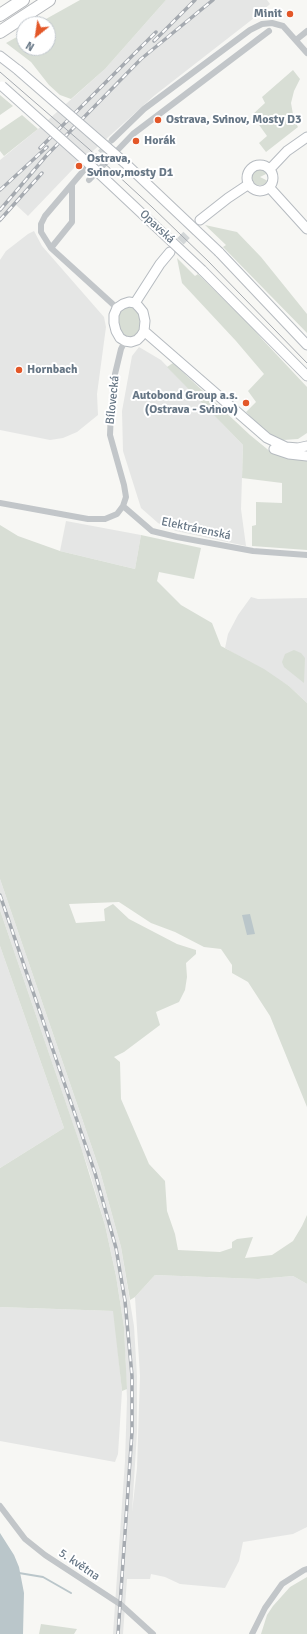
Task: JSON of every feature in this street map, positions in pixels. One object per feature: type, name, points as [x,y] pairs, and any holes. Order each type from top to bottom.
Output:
[{"type":"highway","points":[[0,15],[23,0]]},
{"type":"highway","points":[[0,32],[49,0]]},
{"type":"main road","name":"Opavská","points":[[0,56],[125,162],[218,252],[307,345]]},
{"type":"main road","name":"Opavská","points":[[1,85],[88,163],[202,270],[307,376]]},
{"type":"main road","points":[[270,169],[287,151],[307,137]]},
{"type":"main road","points":[[256,165],[263,165],[270,169],[273,179],[269,187],[258,190],[254,189],[249,184],[247,175],[252,167],[256,165]]},
{"type":"main road","points":[[200,220],[249,184]]},
{"type":"main road","points":[[269,187],[307,229]]},
{"type":"main road","points":[[135,303],[150,279],[170,252]]},
{"type":"main road","points":[[126,303],[135,303],[140,307],[144,314],[144,331],[137,340],[131,342],[125,341],[118,335],[114,325],[114,315],[117,308],[126,303]]},
{"type":"main road","points":[[144,331],[181,362],[263,436],[275,443],[290,448],[307,446]]},
{"type":"main road","points":[[232,408],[251,432],[265,444],[285,454],[307,456]]},
{"type":"street","points":[[112,140],[144,109],[250,30],[262,24],[270,23],[283,26],[307,53]]},
{"type":"street","points":[[296,40],[307,30]]},
{"type":"street","points":[[89,180],[133,134],[269,31]]},
{"type":"street","points":[[84,170],[45,216],[41,224],[41,232],[51,248],[117,308]]},
{"type":"street","points":[[51,248],[72,222],[72,185]]},
{"type":"street","name":"Bílovecká","points":[[123,506],[126,497],[110,435],[110,411],[115,374],[121,349],[125,341]]},
{"type":"street","points":[[0,503],[88,519],[106,519],[117,514],[123,506]]},
{"type":"street","name":"Elektrárenská","points":[[123,506],[152,531],[253,551],[307,555]]},
{"type":"street","name":"5. května","points":[[0,1506],[25,1539],[45,1555],[120,1604],[153,1634]]},
{"type":"street","points":[[252,1634],[265,1608],[282,1584],[307,1569]]},
{"type":"shaded area","points":[[80,0],[166,0],[105,69],[71,99],[60,95],[49,85],[31,62],[23,56],[56,56],[56,16],[51,16]]},
{"type":"shaded area","points":[[166,0],[267,0],[270,4],[155,95],[74,168],[28,216],[16,205],[0,223],[0,160],[38,129],[105,69]]},
{"type":"shaded area","points":[[16,37],[16,51],[6,43]]},
{"type":"shaded area","points":[[293,70],[300,79],[294,91],[291,103],[294,120],[298,127],[266,152],[259,143],[267,136],[252,115],[265,103],[262,97]]},
{"type":"shaded area","points":[[0,95],[13,106],[0,115]]},
{"type":"shaded area","points":[[22,115],[38,129],[4,156],[0,151],[0,130]]},
{"type":"shaded area","points":[[256,169],[262,169],[268,173],[260,177],[268,181],[264,185],[256,185],[252,181],[252,175]]},
{"type":"shaded area","points":[[205,225],[237,232],[261,257],[307,314],[307,333],[223,247],[226,245]]},
{"type":"shaded area","points":[[34,231],[42,246],[104,317],[106,327],[97,394],[98,415],[77,432],[63,438],[50,440],[0,430],[0,260],[6,251]]},
{"type":"shaded area","points":[[177,258],[195,276],[198,274],[252,327],[307,387],[307,433],[298,439],[283,440],[269,436],[246,412],[256,402],[248,391],[264,374],[236,341],[182,283]]},
{"type":"shaded area","points":[[126,306],[133,307],[139,313],[141,319],[141,330],[137,335],[131,338],[124,336],[119,329],[118,316],[121,310]]},
{"type":"shaded area","points":[[139,347],[161,360],[243,445],[241,509],[246,546],[176,531],[158,523],[141,508],[123,451],[122,411],[132,356]]},
{"type":"shaded area","points":[[173,363],[250,435],[272,453],[289,459],[307,460],[307,550],[252,546],[252,526],[256,525],[256,502],[282,503],[282,483],[242,478],[243,445],[167,367]]},
{"type":"shaded area","points":[[66,521],[141,535],[135,569],[60,551]]},
{"type":"shaded area","points":[[0,525],[18,536],[60,551],[135,569],[141,535],[201,548],[194,579],[159,572],[157,581],[181,605],[212,623],[221,646],[264,669],[289,686],[307,703],[307,1107],[270,1016],[248,982],[232,973],[232,965],[221,949],[204,947],[175,932],[151,923],[119,902],[69,904],[76,923],[105,921],[104,909],[113,904],[129,919],[177,944],[196,950],[196,954],[186,963],[187,977],[185,990],[179,1002],[156,1012],[160,1025],[124,1052],[114,1057],[120,1062],[121,1099],[149,1164],[165,1181],[167,1211],[175,1234],[178,1250],[220,1252],[232,1248],[232,1242],[237,1239],[253,1237],[245,1258],[272,1255],[293,1241],[307,1215],[307,1284],[293,1276],[258,1279],[155,1275],[135,1297],[130,1300],[121,1247],[100,1171],[0,879]]},
{"type":"shaded area","points":[[251,597],[258,599],[307,598],[307,703],[289,686],[225,648],[228,634],[238,615]]},
{"type":"shaded area","points":[[294,650],[301,653],[305,658],[304,683],[284,667],[282,662],[285,654]]},
{"type":"shaded area","points":[[0,879],[100,1171],[121,1247],[134,1326],[137,1376],[137,1432],[132,1512],[137,1468],[140,1376],[135,1297],[155,1275],[258,1279],[293,1276],[307,1284],[307,1527],[293,1534],[243,1542],[239,1561],[225,1588],[180,1584],[165,1577],[151,1574],[150,1579],[127,1579],[123,1634],[113,1634],[125,1461],[127,1399],[124,1327],[116,1276],[105,1225],[90,1174],[0,910]]},
{"type":"shaded area","points":[[0,910],[81,1147],[105,1225],[116,1276],[124,1327],[127,1389],[122,1391],[113,1311],[0,1307],[0,1168],[64,1128],[0,946]]},
{"type":"shaded area","points":[[250,914],[255,934],[247,935],[242,915]]},
{"type":"shaded area","points":[[0,946],[64,1128],[0,1168]]},
{"type":"shaded area","points":[[0,1307],[114,1311],[122,1391],[118,1454],[115,1462],[0,1441]]},
{"type":"shaded area","points":[[0,1533],[14,1555],[19,1567],[24,1593],[23,1634],[0,1634]]},
{"type":"shaded area","points":[[307,1577],[307,1634],[261,1634],[267,1615],[273,1606],[290,1587]]},
{"type":"shaded area","points":[[41,1624],[77,1629],[74,1634],[39,1634]]},
{"type":"waterway","points":[[19,1573],[43,1577],[71,1593]]},
{"type":"tunnel","points":[[88,166],[112,140]]},
{"type":"tunnel","points":[[171,251],[198,223]]},
{"type":"tram line","points":[[0,72],[89,149],[152,207],[209,262],[307,363]]},
{"type":"railway","points":[[154,41],[195,0]]},
{"type":"railway","points":[[0,210],[47,155],[141,59],[213,0]]},
{"type":"railway","points":[[40,148],[156,32]]},
{"type":"railway","points":[[0,190],[47,147]]},
{"type":"railway","points":[[0,220],[42,173]]},
{"type":"railway","points":[[0,895],[95,1173],[116,1248],[125,1301],[132,1376],[132,1432],[118,1634]]},
{"type":"place","name":"Minit","points":[[290,14]]},
{"type":"place","name":"Ostrava, Svinov, Mosty D3","points":[[158,120]]},
{"type":"place","name":"Horák","points":[[136,141]]},
{"type":"place","name":"Ostrava, Svinov,mosty D1","points":[[79,166]]},
{"type":"place","name":"Hornbach","points":[[19,370]]},
{"type":"place","name":"Autobond Group a.s. (Ostrava - Svinov)","points":[[246,403]]}]
